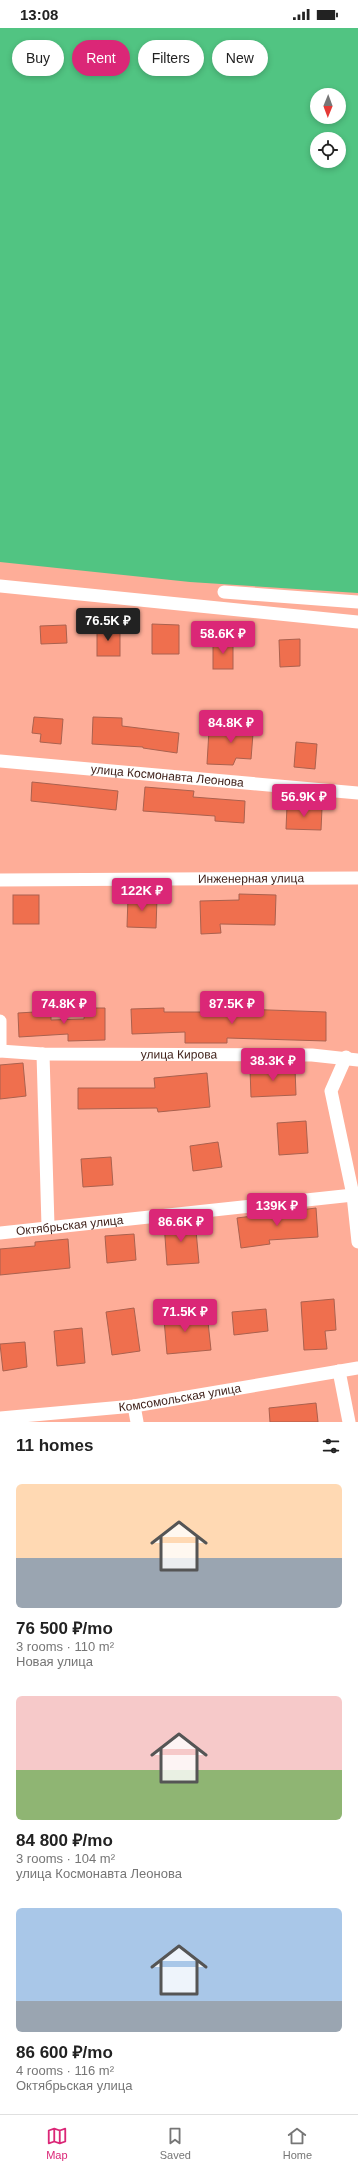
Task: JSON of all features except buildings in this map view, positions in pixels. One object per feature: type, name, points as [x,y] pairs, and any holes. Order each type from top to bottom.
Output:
[{"type":"street","points":[[0,586],[358,622]]},
{"type":"street","points":[[224,592],[358,602]]},
{"type":"street","name":"улица Космонавта Леонова","points":[[0,760],[358,793]]},
{"type":"street","name":"Инженерная улица","points":[[0,880],[358,878]]},
{"type":"street","points":[[0,1021],[0,1051]]},
{"type":"street","name":"улица Кирова","points":[[0,1051],[43,1054],[312,1055],[352,1058]]},
{"type":"street","points":[[43,1054],[48,1226]]},
{"type":"street","points":[[352,1058],[331,1091],[357,1211],[358,1242]]},
{"type":"street","name":"Октябрьская улица","points":[[0,1233],[48,1226],[353,1195]]},
{"type":"street","name":"Комсомольская улица","points":[[0,1418],[134,1406],[358,1368]]},
{"type":"street","points":[[338,1372],[349,1422]]},
{"type":"street","points":[[134,1406],[137,1422]]},
{"type":"green space","points":[[0,28],[358,28],[358,593],[190,582],[0,562]]}]
